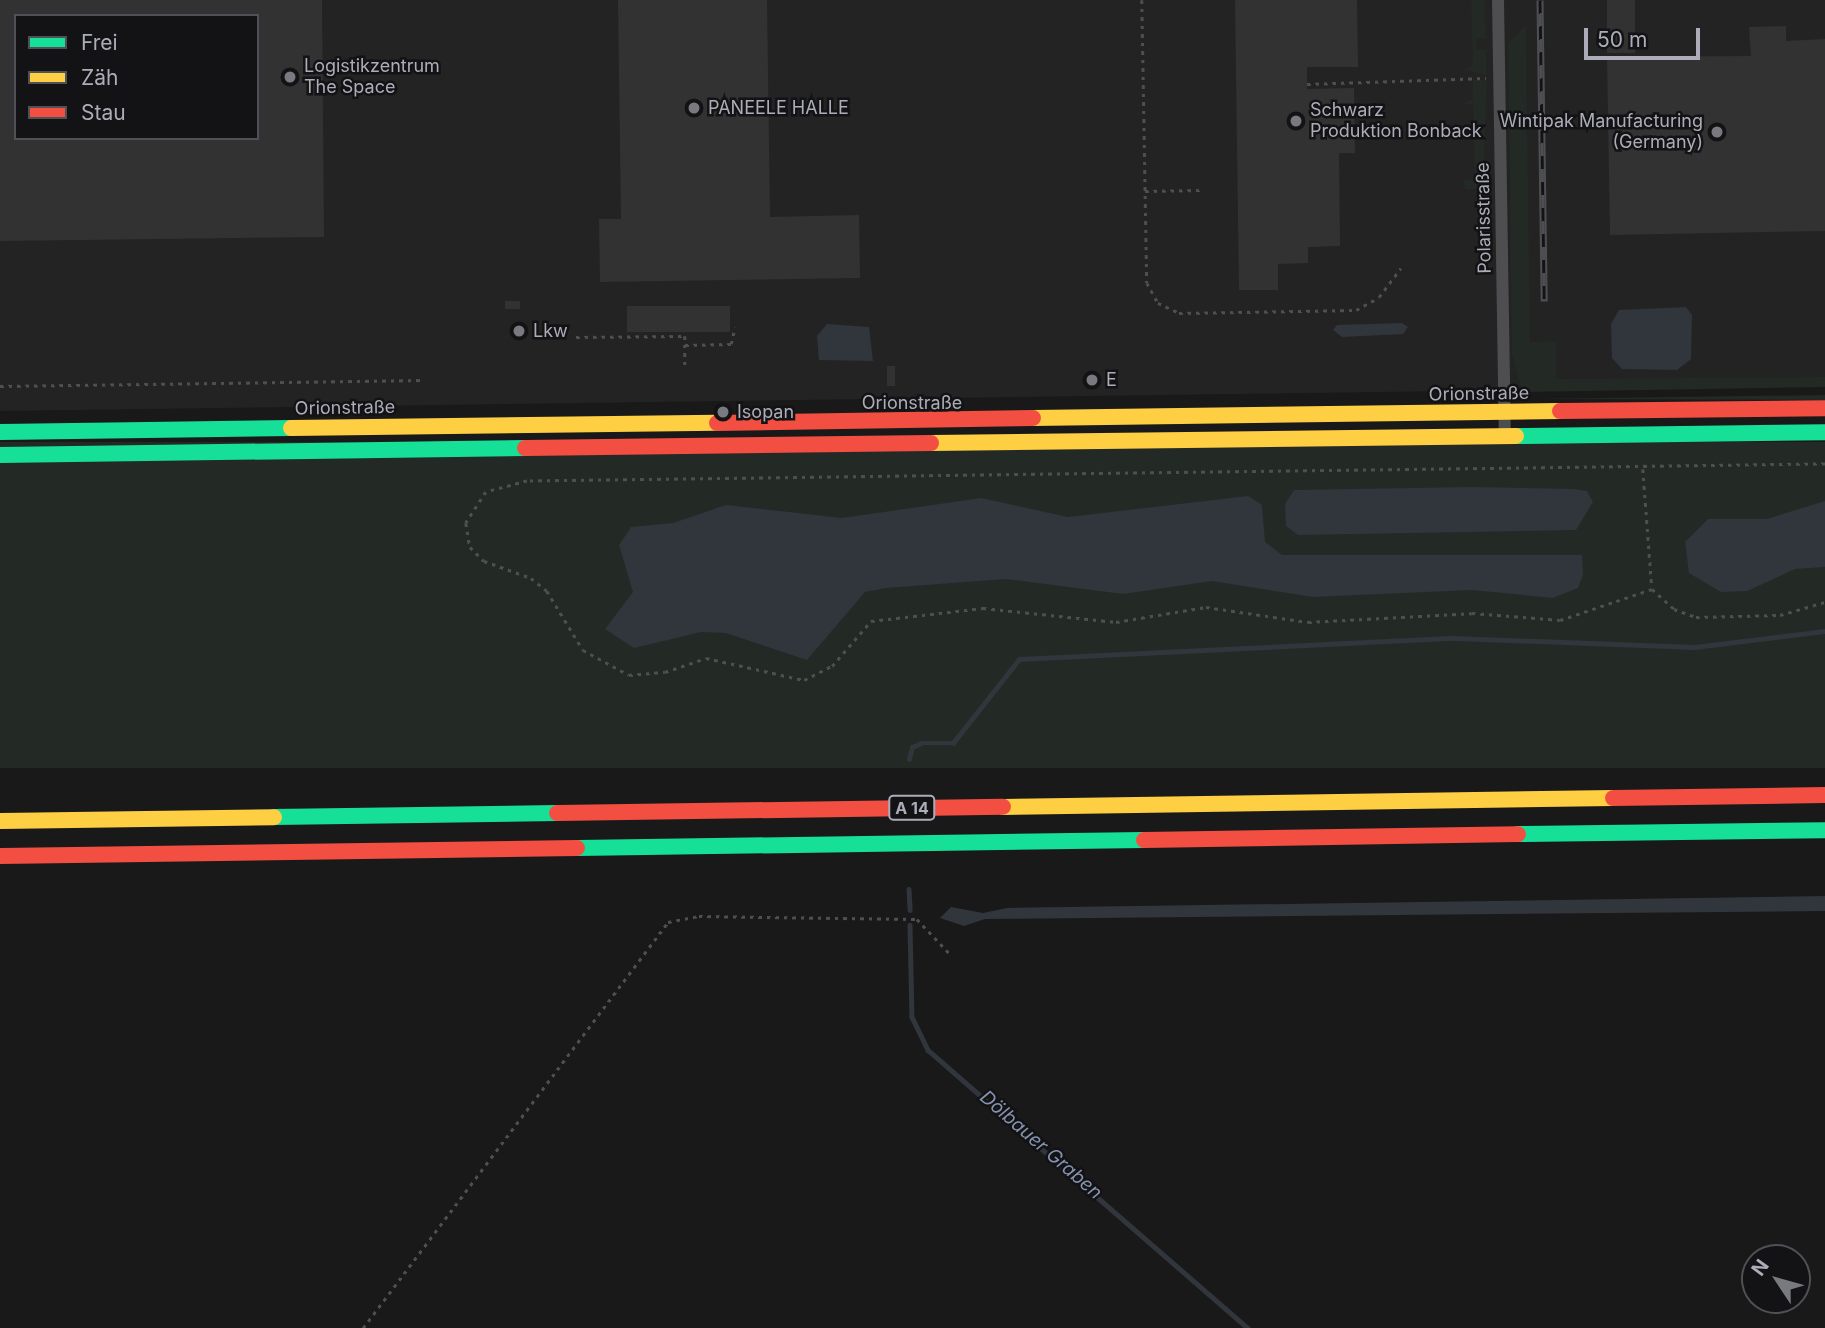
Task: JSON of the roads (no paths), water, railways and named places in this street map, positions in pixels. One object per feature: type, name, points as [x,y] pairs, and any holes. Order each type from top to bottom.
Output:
[{"type":"main road","name":"Orionstraße","points":[[0,432],[1825,408]]},
{"type":"main road","points":[[0,455],[1825,432]]},
{"type":"main road","name":"A 14","points":[[0,821],[1825,795]]},
{"type":"main road","name":"A 14","points":[[0,856],[1825,830]]},
{"type":"street","name":"Polarisstraße","points":[[1498,0],[1505,436]]},
{"type":"waterway","points":[[909,759],[912,747],[921,743],[953,743],[1019,659],[1453,638],[1695,647],[1825,631]]},
{"type":"waterway","points":[[909,889],[910,910]]},
{"type":"waterway","name":"Dölbauer Graben","points":[[910,925],[912,1017],[928,1050],[1248,1328]]},
{"type":"railway","points":[[1540,0],[1544,301]]},
{"type":"place","name":"Logistikzentrum The Space","points":[[290,77]]},
{"type":"place","name":"PANEELE HALLE","points":[[694,108]]},
{"type":"place","name":"Schwarz Produktion Bonback","points":[[1296,121]]},
{"type":"place","name":"Wintipak Manufacturing (Germany)","points":[[1717,132]]},
{"type":"place","name":"Lkw","points":[[519,331]]},
{"type":"place","name":"E","points":[[1092,380]]},
{"type":"place","name":"Isopan","points":[[723,412]]}]
